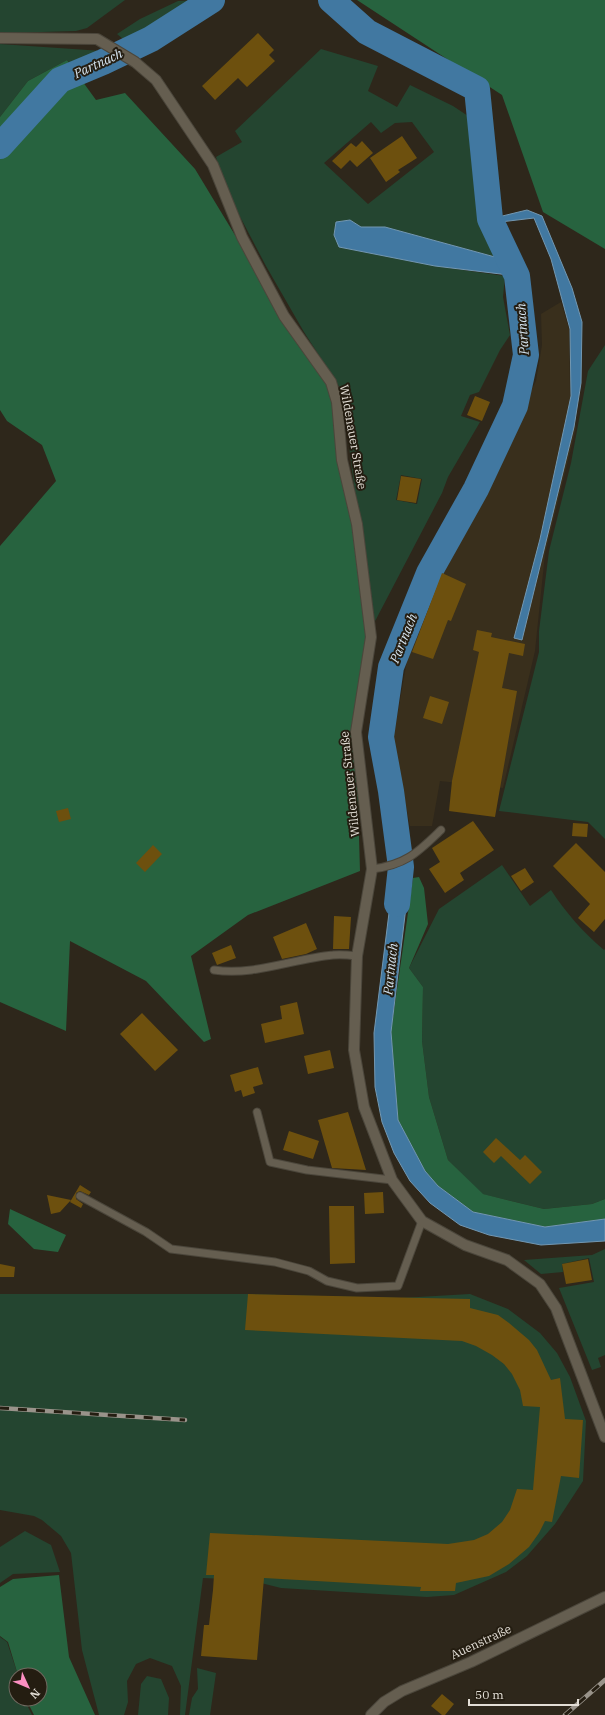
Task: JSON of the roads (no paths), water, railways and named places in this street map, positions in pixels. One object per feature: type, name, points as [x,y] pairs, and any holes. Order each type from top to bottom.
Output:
[{"type":"street","name":"Wildenauer Straße","points":[[0,38],[96,39],[107,44],[135,62],[156,80],[213,166],[242,237],[284,316],[331,382],[337,402],[342,460],[357,524],[371,637],[356,732],[372,868],[357,956],[354,1050],[364,1106],[392,1180],[422,1221],[464,1245],[507,1260],[540,1284],[556,1308],[605,1437]]},
{"type":"street","name":"Auenstraße","points":[[371,1715],[384,1702],[402,1691],[521,1641],[605,1597]]},
{"type":"lane","points":[[372,868],[390,867],[417,854],[441,830]]},
{"type":"lane","points":[[214,970],[230,972],[258,969],[333,955],[357,956]]},
{"type":"lane","points":[[257,1112],[270,1162],[306,1170],[392,1180]]},
{"type":"lane","points":[[80,1196],[146,1232],[171,1249],[275,1262],[309,1271],[327,1281],[357,1288],[398,1286],[422,1221]]},
{"type":"water","points":[[527,210],[542,216],[572,288],[582,322],[581,383],[574,427],[522,640],[514,638],[540,539],[571,396],[570,329],[551,259],[534,218],[492,223],[490,219]]},
{"type":"water","points":[[350,220],[361,227],[385,227],[495,257],[502,263],[511,265],[517,276],[435,266],[339,247],[334,235],[336,222]]},
{"type":"water","points":[[411,865],[391,1032],[398,1120],[425,1171],[438,1186],[473,1212],[545,1227],[605,1219],[605,1241],[541,1245],[489,1235],[460,1225],[430,1203],[410,1181],[394,1153],[382,1122],[375,1087],[374,1033],[394,873]]},
{"type":"waterway","name":"Partnach","points":[[0,146],[60,80],[103,62],[151,39],[212,0]]},
{"type":"waterway","name":"Partnach","points":[[331,0],[367,32],[477,89],[490,219],[517,276],[526,355],[515,406],[476,489],[429,573],[391,667],[381,737],[391,791],[401,867],[397,904]]},
{"type":"railway","points":[[0,1408],[185,1420]]},
{"type":"railway","points":[[565,1715],[605,1680]]}]
